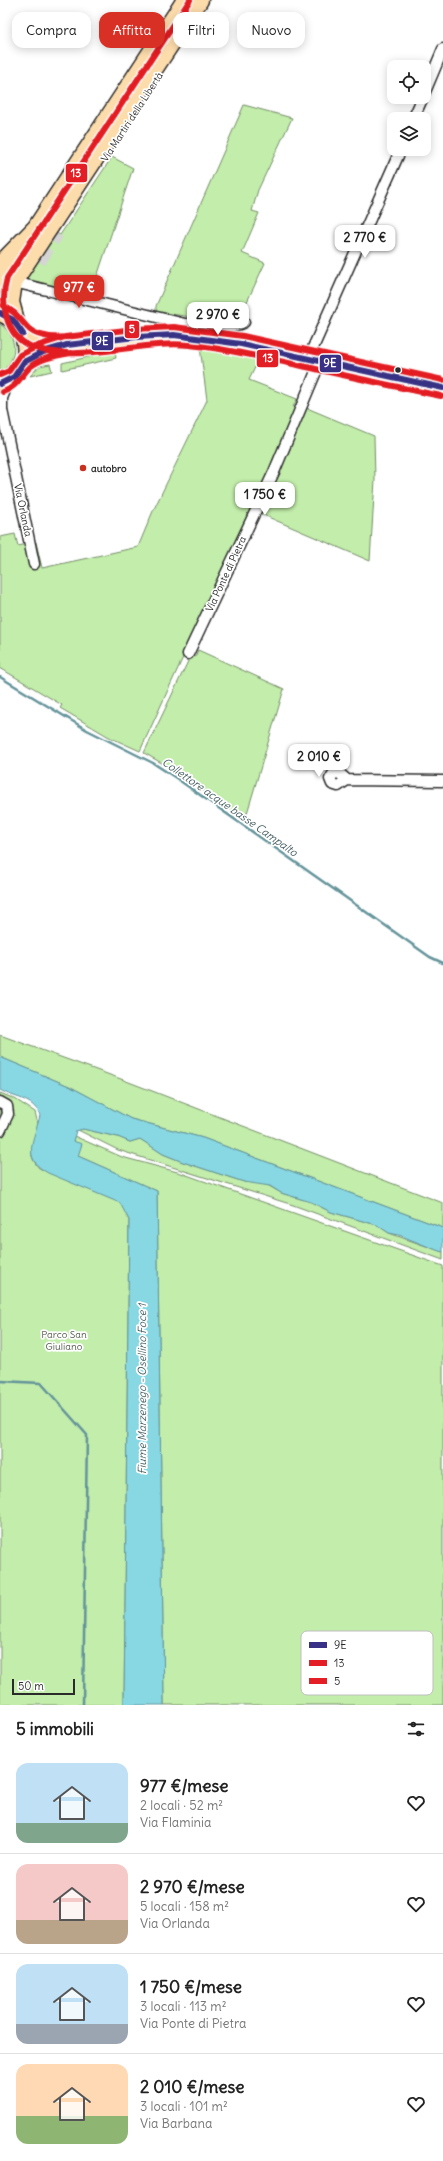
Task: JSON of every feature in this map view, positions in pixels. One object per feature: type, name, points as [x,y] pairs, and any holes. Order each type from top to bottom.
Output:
[{"type":"main road","name":"Via Martiri della Libertà","points":[[0,264],[36,227],[185,0]]},
{"type":"main road","name":"Via Martiri della Libertà","points":[[24,362],[26,351],[10,302],[7,283],[200,0]]},
{"type":"main road","name":"Via Martiri della Libertà","points":[[56,233],[180,45],[205,0]]},
{"type":"main road","points":[[7,283],[36,227]]},
{"type":"main road","points":[[0,314],[20,329],[48,345],[67,345],[150,336],[184,330],[241,344],[443,388]]},
{"type":"main road","points":[[4,382],[18,372],[24,362],[34,355],[67,345]]},
{"type":"street","points":[[431,77],[443,49]]},
{"type":"street","name":"Via Ponte di Pietra","points":[[188,654],[270,479],[314,360],[397,156]]},
{"type":"street","points":[[7,283],[150,315],[184,330],[198,323],[231,326],[244,322]]},
{"type":"street","name":"Via Orlanda","points":[[4,382],[1,408],[34,564]]},
{"type":"street","points":[[347,780],[443,781]]},
{"type":"street","points":[[0,1102],[7,1106],[8,1114],[0,1132]]},
{"type":"green space","points":[[244,105],[292,118],[258,190],[252,211],[259,213],[242,253],[265,263],[239,319],[221,321],[156,312],[156,306]]},
{"type":"green space","points":[[112,157],[133,168],[90,298],[22,279],[52,231],[60,235]]},
{"type":"green space","points":[[0,324],[10,335],[14,348],[11,361],[0,372]]},
{"type":"green space","points":[[200,347],[259,359],[249,380],[297,399],[293,407],[297,409],[140,751],[109,737],[60,708],[62,705],[0,668],[0,537],[15,534],[18,546],[36,542],[42,568],[138,547],[153,511],[207,400]]},
{"type":"green space","points":[[115,351],[116,358],[62,370],[62,363]]},
{"type":"green space","points":[[50,364],[52,371],[30,376],[39,366]]},
{"type":"green space","points":[[307,408],[374,436],[375,480],[370,561],[261,514],[260,511]]},
{"type":"green space","points":[[198,650],[284,689],[245,820],[174,770],[144,753],[191,655],[195,657]]},
{"type":"green space","points":[[0,1035],[121,1079],[443,1203],[443,1228],[203,1138],[131,1119],[69,1086],[0,1057]]},
{"type":"green space","name":"Parco San Giuliano","points":[[0,1093],[15,1099],[35,1112],[38,1127],[32,1148],[32,1157],[39,1168],[121,1203],[129,1220],[124,1705],[0,1705]]},
{"type":"green space","points":[[83,1129],[118,1137],[130,1142],[140,1139],[163,1154],[183,1162],[244,1182],[264,1183],[281,1193],[311,1202],[331,1212],[377,1225],[389,1233],[443,1252],[443,1260],[293,1205],[118,1150],[78,1130]]},
{"type":"green space","points":[[74,1136],[122,1157],[181,1173],[443,1266],[443,1705],[164,1705],[157,1191],[78,1156],[73,1141]]},
{"type":"water","name":"Fiume Marzenego - Osellino Foce 1","points":[[0,1057],[69,1086],[131,1119],[203,1138],[443,1228],[443,1252],[399,1235],[389,1233],[377,1225],[331,1212],[311,1202],[281,1193],[270,1186],[244,1182],[183,1162],[163,1154],[140,1139],[130,1142],[118,1137],[83,1129],[76,1131],[73,1141],[82,1144],[78,1156],[157,1191],[164,1705],[124,1705],[129,1220],[120,1203],[48,1173],[39,1167],[34,1161],[32,1147],[40,1115],[33,1105],[23,1099],[0,1090]]},
{"type":"waterway","name":"Collettore acque basse Campalto","points":[[0,677],[87,730],[153,763],[430,957],[443,963]]},
{"type":"waterway","points":[[0,1381],[41,1383],[87,1435],[83,1705]]},
{"type":"tunnel","points":[[38,261],[56,233]]},
{"type":"transit line","name":"13","points":[[190,0],[7,278],[4,297],[6,317],[15,334],[30,346],[47,351],[66,353],[86,353],[170,344],[216,348],[441,396]]},
{"type":"transit line","name":"5","points":[[3,306],[15,313],[33,332],[43,336],[69,337]]},
{"type":"transit line","name":"9E","points":[[0,313],[13,320],[23,334]]},
{"type":"transit line","name":"5","points":[[0,375],[9,371],[20,355],[40,345],[65,337],[135,329],[174,327],[243,336],[443,380]]},
{"type":"transit line","name":"9E","points":[[0,384],[14,377],[24,362],[43,352],[67,345],[136,337],[174,335],[241,344],[443,388]]},
{"type":"transit line","name":"13","points":[[3,392],[15,385],[30,367],[39,361],[49,357],[71,353]]},
{"type":"place","name":"autobro","points":[[83,468]]}]
